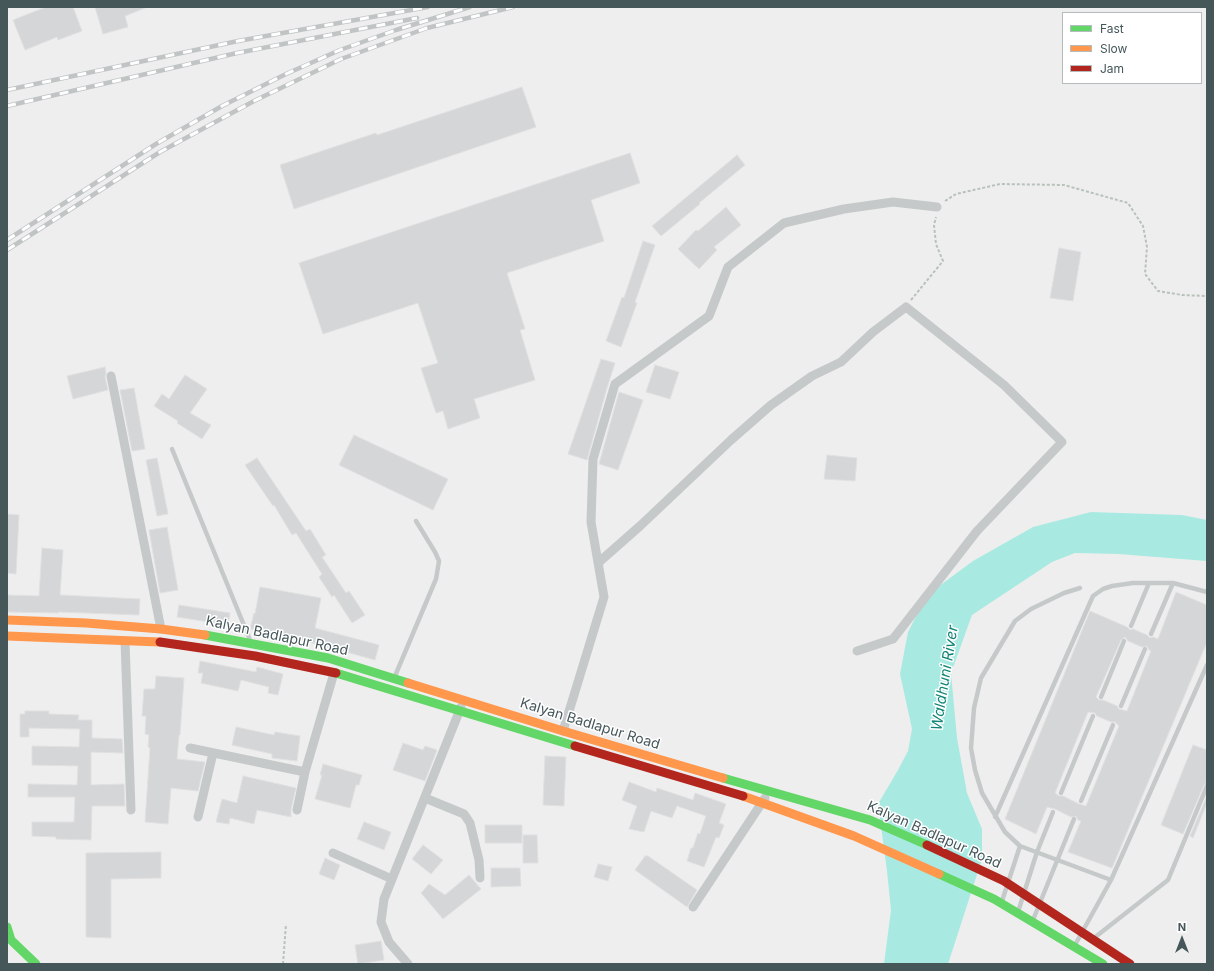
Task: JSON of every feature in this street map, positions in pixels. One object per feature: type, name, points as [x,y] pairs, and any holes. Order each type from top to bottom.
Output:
[{"type":"main road","name":"Kalyan Badlapur Road","points":[[7,620],[86,623],[161,629],[213,636],[328,658],[563,731],[870,820],[1006,882],[1130,964]]},
{"type":"main road","name":"Kalyan Badlapur Road","points":[[7,636],[163,642],[255,656],[334,672],[762,803],[854,836],[998,901],[1103,964]]},
{"type":"main road","points":[[7,927],[11,940],[36,964]]},
{"type":"street","points":[[563,731],[604,597],[591,522],[593,459],[615,384],[709,316],[728,267],[784,222],[844,209],[893,202],[937,206]]},
{"type":"street","points":[[598,563],[770,405],[812,376],[841,362],[873,332],[906,307],[1004,385],[1062,442],[977,530],[893,639],[857,651]]},
{"type":"street","points":[[111,376],[161,629]]},
{"type":"street","points":[[125,641],[131,810]]},
{"type":"street","points":[[297,810],[305,772],[334,672]]},
{"type":"street","points":[[408,964],[389,942],[381,922],[384,899],[463,700]]},
{"type":"street","points":[[190,748],[305,772]]},
{"type":"street","points":[[198,817],[213,754]]},
{"type":"street","points":[[693,907],[770,792]]},
{"type":"street","points":[[425,798],[464,814],[470,823],[478,860],[480,878]]},
{"type":"street","points":[[333,853],[392,879]]},
{"type":"lane","points":[[172,449],[251,643]]},
{"type":"lane","points":[[389,690],[436,579],[439,561],[416,521]]},
{"type":"lane","points":[[995,818],[1093,596],[1103,589],[1112,586],[1133,583],[1173,583],[1207,592]]},
{"type":"lane","points":[[1131,626],[1149,583]]},
{"type":"lane","points":[[1152,634],[1173,583]]},
{"type":"lane","points":[[1080,588],[1064,593],[1031,609],[1015,621],[981,678],[974,708],[972,748],[975,770],[982,793],[995,818],[1005,832],[1020,846],[1111,880]]},
{"type":"lane","points":[[1101,697],[1124,641]]},
{"type":"lane","points":[[1121,706],[1145,649]]},
{"type":"lane","points":[[1074,947],[1111,880],[1207,665]]},
{"type":"lane","points":[[1061,793],[1093,716]]},
{"type":"lane","points":[[1081,801],[1113,725]]},
{"type":"lane","points":[[1092,940],[1168,880],[1207,786]]},
{"type":"lane","points":[[1018,913],[1037,852],[1053,812]]},
{"type":"lane","points":[[1032,922],[1074,819]]},
{"type":"lane","points":[[998,901],[1020,846]]},
{"type":"path","points":[[906,307],[943,261],[936,244],[934,225],[937,206],[956,194],[1000,184],[1064,185],[1128,203],[1143,226],[1147,247],[1145,274],[1158,291],[1182,295],[1207,296]]},
{"type":"path","points":[[283,964],[286,924]]},
{"type":"water","name":"Waldhuni River","points":[[1091,512],[1182,515],[1207,520],[1207,561],[1118,554],[1075,553],[1052,562],[972,615],[951,673],[957,738],[967,793],[982,829],[982,859],[948,964],[884,964],[891,910],[878,804],[908,751],[912,729],[900,674],[908,632],[927,595],[973,561],[1033,527]]},
{"type":"building","points":[[46,7],[73,7],[82,31],[58,40],[57,37],[25,50],[13,20]]},
{"type":"building","points":[[95,7],[145,8],[125,16],[128,27],[103,34]]},
{"type":"building","points":[[522,87],[536,127],[294,209],[280,165],[376,133],[377,135]]},
{"type":"building","points":[[630,153],[640,183],[591,200],[604,241],[507,273],[525,329],[520,330],[535,380],[474,399],[480,418],[448,429],[443,411],[436,413],[421,368],[438,363],[418,303],[323,334],[299,263]]},
{"type":"building","points":[[737,155],[745,165],[661,236],[652,226]]},
{"type":"building","points":[[726,207],[741,225],[714,247],[717,250],[699,269],[678,249],[696,230],[698,231]]},
{"type":"building","points":[[643,241],[655,245],[635,302],[637,303],[621,347],[606,341],[622,297],[624,298]]},
{"type":"building","points":[[1059,248],[1081,252],[1073,301],[1050,298]]},
{"type":"building","points":[[601,359],[615,363],[587,460],[568,454]]},
{"type":"building","points":[[655,365],[679,372],[670,399],[646,392]]},
{"type":"building","points":[[105,367],[105,377],[108,390],[73,399],[67,376]]},
{"type":"building","points":[[185,375],[207,389],[190,413],[211,425],[202,439],[177,423],[178,421],[154,406],[162,394],[169,399]]},
{"type":"building","points":[[134,388],[145,449],[132,451],[120,390]]},
{"type":"building","points":[[619,392],[643,400],[618,470],[599,464]]},
{"type":"building","points":[[354,435],[448,479],[433,510],[339,465]]},
{"type":"building","points":[[827,455],[857,458],[855,481],[824,479]]},
{"type":"building","points":[[157,458],[168,514],[157,516],[146,460]]},
{"type":"building","points":[[257,458],[306,531],[310,529],[326,555],[322,557],[346,593],[349,591],[365,615],[352,623],[334,595],[332,597],[319,577],[322,574],[296,533],[292,535],[274,505],[273,506],[245,465]]},
{"type":"building","points":[[7,514],[19,515],[16,574],[7,573]]},
{"type":"building","points":[[167,527],[178,590],[160,593],[149,530]]},
{"type":"building","points":[[42,548],[63,550],[60,595],[140,599],[139,615],[7,612],[7,595],[39,596]]},
{"type":"building","points":[[260,587],[321,598],[315,628],[379,645],[375,660],[321,645],[250,629],[254,613],[255,614]]},
{"type":"building","points":[[1176,592],[1207,605],[1207,642],[1112,868],[1068,852],[1081,821],[1078,820],[1076,816],[1071,817],[1055,809],[1047,807],[1036,834],[1005,819],[1090,611],[1127,627],[1130,630],[1133,629],[1147,635],[1150,638],[1153,637],[1158,639]],"holes":[[[1125,637],[1128,641],[1142,647],[1147,646],[1151,651],[1127,711],[1119,709],[1117,706],[1103,700],[1099,700],[1096,697],[1121,640]],[[1088,712],[1095,713],[1097,716],[1111,722],[1115,722],[1119,726],[1086,806],[1063,796],[1059,796],[1055,793]]]},
{"type":"building","points":[[179,605],[230,613],[228,625],[177,617]]},
{"type":"building","points":[[200,661],[256,672],[257,667],[283,674],[278,695],[268,693],[269,687],[241,680],[238,691],[201,683],[203,673],[198,673]]},
{"type":"building","points":[[156,676],[184,678],[177,759],[205,762],[198,791],[171,788],[168,824],[145,822],[150,748],[148,747],[149,735],[145,734],[146,716],[142,716],[144,689],[155,689]]},
{"type":"building","points":[[25,711],[49,711],[49,714],[79,715],[78,720],[92,720],[92,738],[122,739],[123,753],[91,752],[91,785],[124,784],[125,806],[92,806],[91,840],[56,839],[56,837],[32,836],[32,822],[74,822],[75,797],[28,797],[28,784],[77,785],[78,766],[32,765],[32,746],[79,747],[80,729],[29,728],[29,737],[20,737],[20,714],[25,714]]},
{"type":"building","points":[[236,727],[274,735],[275,732],[300,736],[297,761],[272,758],[272,754],[232,745]]},
{"type":"building","points":[[403,743],[423,750],[425,746],[437,750],[425,781],[393,770]]},
{"type":"building","points":[[1193,745],[1207,750],[1207,782],[1204,785],[1183,834],[1161,825]]},
{"type":"building","points":[[545,756],[566,757],[564,806],[543,805]]},
{"type":"building","points":[[323,764],[362,775],[359,785],[356,785],[350,808],[315,799],[322,775],[320,775]]},
{"type":"building","points":[[243,776],[296,788],[291,809],[291,817],[257,810],[254,824],[230,818],[229,824],[216,822],[222,799],[237,803]]},
{"type":"building","points":[[629,782],[656,792],[657,788],[693,800],[695,793],[726,804],[719,823],[724,825],[719,838],[716,837],[704,867],[687,861],[698,833],[700,834],[706,816],[677,806],[672,818],[651,811],[644,832],[629,829],[637,806],[622,800]]},
{"type":"building","points":[[1207,796],[1207,803],[1193,838],[1190,836]]},
{"type":"building","points":[[364,822],[391,832],[384,850],[357,839]]},
{"type":"building","points":[[485,825],[522,825],[522,843],[485,843]]},
{"type":"building","points":[[523,835],[537,835],[538,863],[523,863]]},
{"type":"building","points":[[423,845],[443,860],[431,874],[412,859]]},
{"type":"building","points":[[161,852],[161,878],[111,879],[111,938],[86,937],[86,853]]},
{"type":"building","points":[[645,856],[648,856],[697,890],[687,907],[635,870]]},
{"type":"building","points":[[325,858],[340,865],[334,880],[319,874]]},
{"type":"building","points":[[598,864],[612,867],[608,881],[594,877]]},
{"type":"building","points":[[491,868],[520,868],[521,886],[491,887]]},
{"type":"building","points":[[469,875],[481,889],[443,919],[421,893],[429,884],[445,895]]},
{"type":"building","points":[[381,941],[384,960],[358,964],[355,945]]},
{"type":"railway","points":[[7,90],[238,41],[428,7]]},
{"type":"railway","points":[[7,240],[156,144],[222,106],[286,74],[340,50],[396,30],[470,7]]},
{"type":"railway","points":[[7,250],[160,152],[254,101],[341,59],[427,28],[513,7]]},
{"type":"railway","points":[[7,106],[237,53],[417,18]]},
{"type":"traffic: fast","points":[[205,635],[328,658],[408,683]]},
{"type":"traffic: fast","points":[[336,673],[575,746]]},
{"type":"traffic: fast","points":[[723,778],[870,820],[927,845]]},
{"type":"traffic: fast","points":[[939,874],[994,899],[1103,964]]},
{"type":"traffic: fast","points":[[7,927],[11,940],[36,964]]},
{"type":"traffic: slow","points":[[7,620],[86,623],[161,629],[205,635]]},
{"type":"traffic: slow","points":[[7,636],[160,642]]},
{"type":"traffic: slow","points":[[408,683],[563,731],[723,778]]},
{"type":"traffic: slow","points":[[743,796],[854,836],[939,874]]},
{"type":"traffic: jam","points":[[160,642],[255,656],[336,673]]},
{"type":"traffic: jam","points":[[575,746],[743,796]]},
{"type":"traffic: jam","points":[[927,845],[1004,881],[1130,964]]}]
